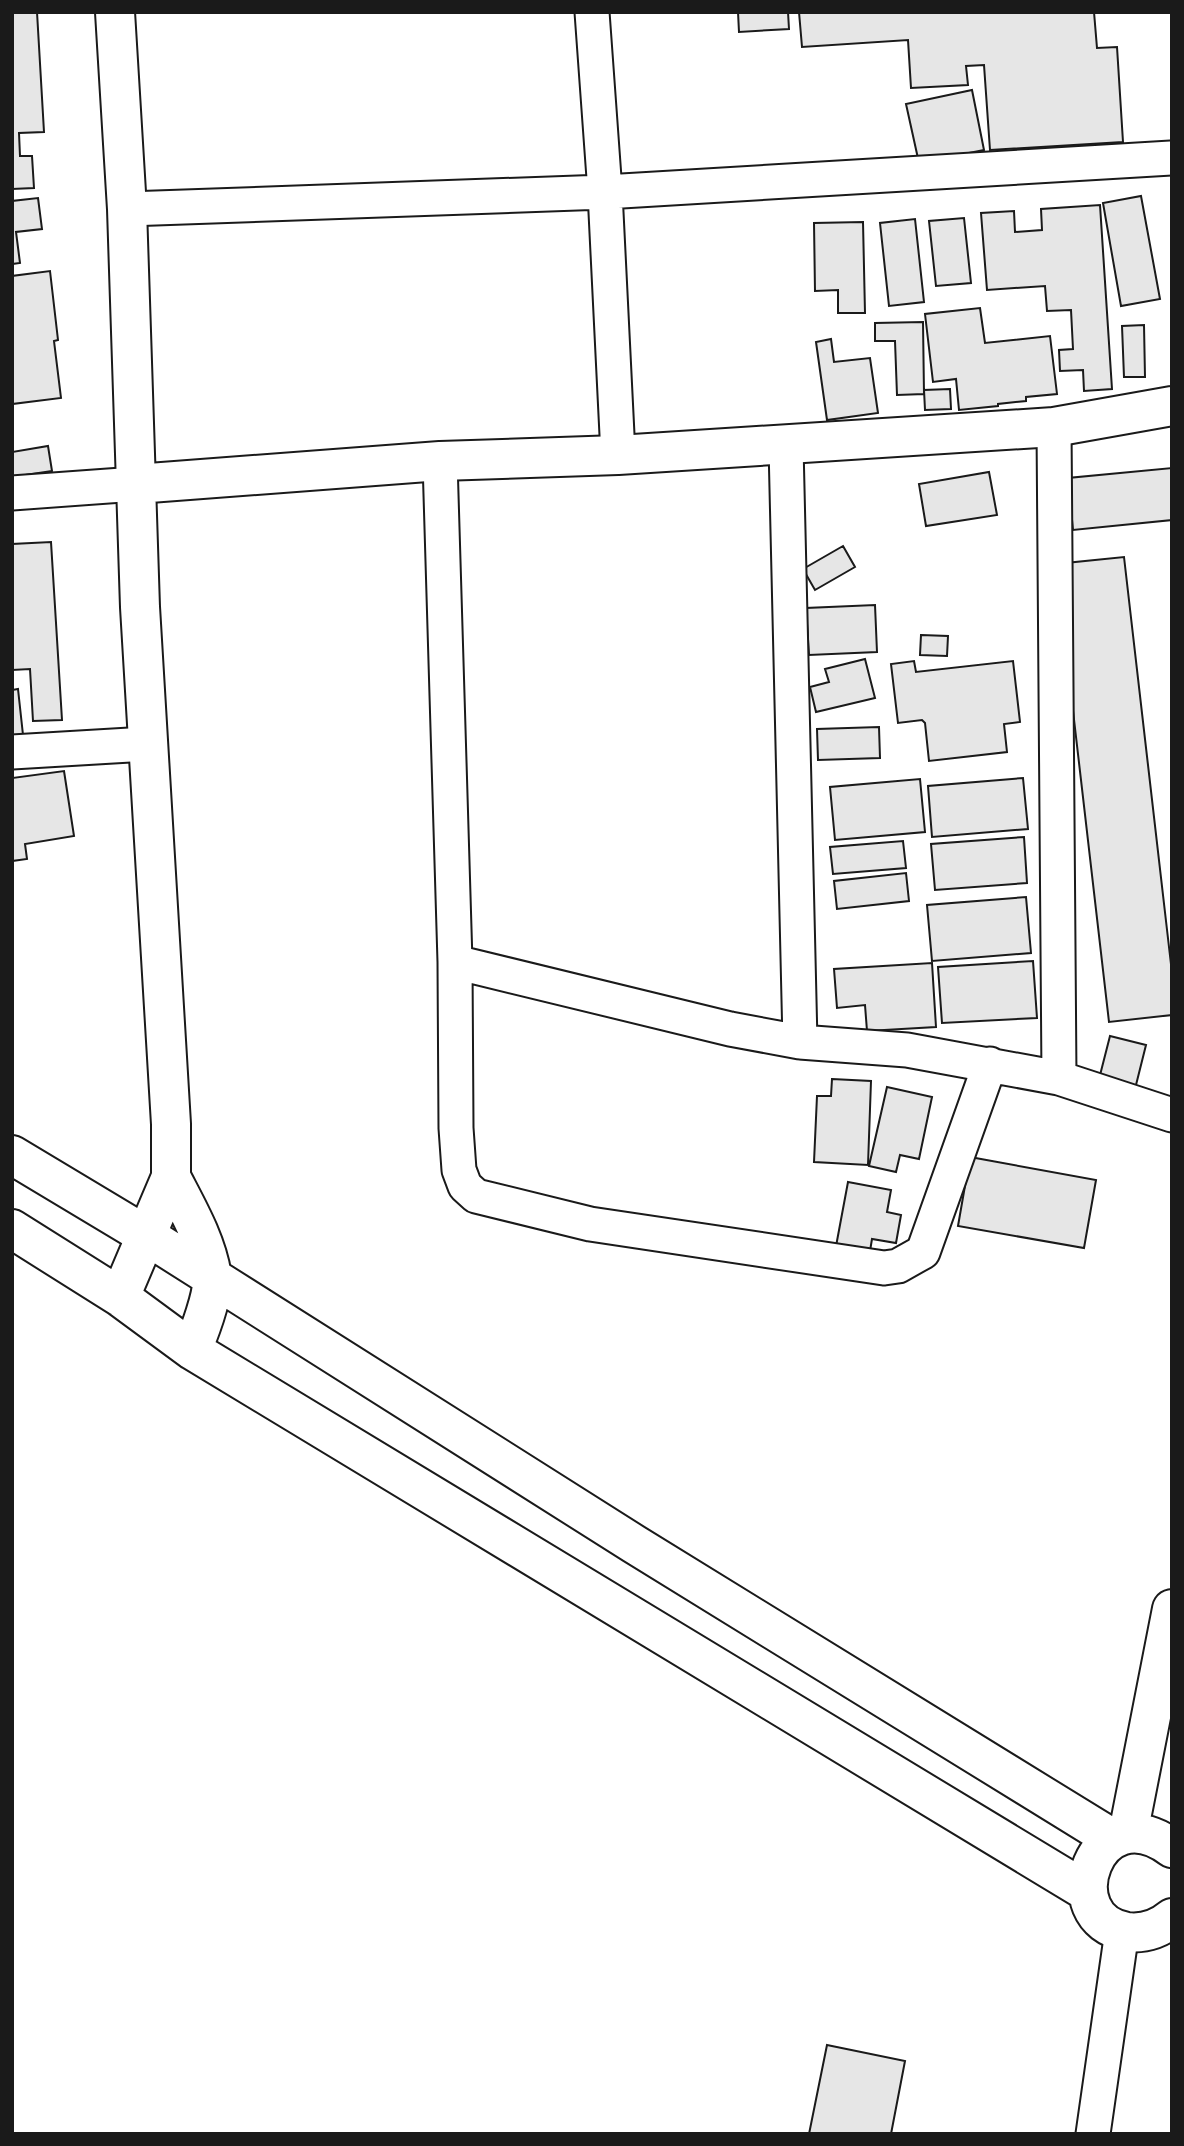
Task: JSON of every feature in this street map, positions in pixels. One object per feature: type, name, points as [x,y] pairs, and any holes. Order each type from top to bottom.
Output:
[{"type":"main road","points":[[115,12],[127,209],[147,744],[171,1124],[171,1177],[120,1297]]},
{"type":"main road","points":[[136,484],[440,461],[618,456],[1054,427],[1172,406]]},
{"type":"main road","points":[[12,1155],[147,1236],[634,1544],[1121,1836]]},
{"type":"main road","points":[[171,1177],[201,1240],[213,1279],[204,1318],[192,1350]]},
{"type":"main road","points":[[12,1229],[120,1297],[192,1350],[1088,1892]]},
{"type":"main road","points":[[1121,1836],[1172,1609]]},
{"type":"main road","points":[[1153,1932],[1105,1922],[1094,1909],[1088,1892],[1087,1876],[1092,1861],[1101,1848],[1121,1836],[1144,1834],[1159,1839],[1172,1848]]},
{"type":"street","points":[[592,12],[605,192],[618,456]]},
{"type":"street","points":[[127,209],[605,192],[1171,158],[1172,170]]},
{"type":"street","points":[[1054,427],[1059,1078]]},
{"type":"street","points":[[786,446],[800,1042]]},
{"type":"street","points":[[440,461],[455,962],[456,1128],[458,1170],[465,1186],[476,1196],[590,1224],[884,1268],[898,1266],[923,1252],[990,1064]]},
{"type":"street","points":[[12,493],[136,484]]},
{"type":"street","points":[[12,752],[147,744]]},
{"type":"street","points":[[455,962],[730,1029],[800,1042],[907,1050],[1059,1078],[1172,1115]]},
{"type":"street","points":[[1093,2134],[1153,1932]]},
{"type":"building","points":[[12,12],[37,12],[44,132],[19,133],[20,156],[32,156],[34,188],[12,189]]},
{"type":"building","points":[[738,12],[788,12],[789,29],[739,32]]},
{"type":"building","points":[[799,12],[1094,12],[1097,48],[1117,47],[1123,142],[990,150],[984,65],[966,66],[968,85],[911,88],[908,40],[802,47]]},
{"type":"building","points":[[972,90],[984,150],[919,163],[906,104]]},
{"type":"building","points":[[1141,196],[1160,299],[1121,306],[1103,203]]},
{"type":"building","points":[[38,198],[42,229],[16,232],[20,263],[12,264],[12,201]]},
{"type":"building","points":[[1100,205],[1112,389],[1084,391],[1083,370],[1060,371],[1059,350],[1073,349],[1071,310],[1047,311],[1045,286],[987,290],[981,213],[1014,211],[1015,232],[1042,230],[1041,209]]},
{"type":"building","points":[[964,218],[971,283],[936,286],[929,221]]},
{"type":"building","points":[[915,219],[924,302],[889,306],[880,223]]},
{"type":"building","points":[[863,222],[865,313],[838,313],[838,290],[815,291],[814,223]]},
{"type":"building","points":[[50,271],[61,398],[12,404],[12,276]]},
{"type":"building","points":[[980,308],[985,343],[1050,336],[1057,394],[1026,397],[1026,401],[998,406],[959,410],[956,379],[933,382],[925,314]]},
{"type":"building","points":[[923,322],[924,394],[897,395],[895,341],[875,341],[875,323]]},
{"type":"building","points":[[1144,325],[1145,377],[1124,377],[1122,326]]},
{"type":"building","points":[[831,339],[834,362],[870,358],[878,413],[827,420],[816,342]]},
{"type":"building","points":[[950,389],[951,409],[925,410],[924,390]]},
{"type":"building","points":[[48,446],[52,471],[12,477],[12,452]]},
{"type":"building","points":[[1172,468],[1172,520],[1073,530],[1068,478]]},
{"type":"building","points":[[989,472],[997,515],[926,526],[919,484]]},
{"type":"building","points":[[51,542],[62,720],[33,721],[30,669],[12,670],[12,544]]},
{"type":"building","points":[[843,546],[855,567],[815,590],[803,569]]},
{"type":"building","points":[[1124,557],[1172,973],[1172,1015],[1109,1022],[1056,564]]},
{"type":"building","points":[[875,605],[877,652],[809,655],[806,608]]},
{"type":"building","points":[[921,635],[948,636],[947,656],[920,655]]},
{"type":"building","points":[[865,659],[875,698],[816,712],[810,687],[829,682],[825,669]]},
{"type":"building","points":[[914,661],[916,672],[1013,661],[1020,722],[1004,724],[1007,752],[929,761],[925,723],[922,720],[898,723],[891,664]]},
{"type":"building","points":[[18,689],[23,735],[12,737],[12,690]]},
{"type":"building","points":[[879,727],[880,758],[818,760],[817,729]]},
{"type":"building","points":[[64,771],[74,836],[25,844],[27,859],[12,861],[12,778]]},
{"type":"building","points":[[1023,778],[1028,829],[932,837],[928,786]]},
{"type":"building","points":[[920,779],[925,832],[835,840],[830,787]]},
{"type":"building","points":[[1024,837],[1027,883],[935,890],[931,844]]},
{"type":"building","points":[[903,841],[906,868],[833,874],[830,847]]},
{"type":"building","points":[[906,873],[909,901],[837,909],[834,881]]},
{"type":"building","points":[[1026,897],[1031,953],[932,961],[927,905]]},
{"type":"building","points":[[1033,961],[1037,1018],[942,1023],[938,967]]},
{"type":"building","points":[[932,963],[936,1027],[867,1031],[865,1005],[837,1008],[834,969]]},
{"type":"building","points":[[1110,1036],[1146,1045],[1134,1093],[1098,1083]]},
{"type":"building","points":[[832,1079],[871,1081],[868,1165],[814,1162],[817,1096],[831,1096]]},
{"type":"building","points":[[887,1087],[932,1097],[919,1159],[900,1155],[896,1172],[869,1166]]},
{"type":"building","points":[[970,1157],[1096,1180],[1084,1248],[958,1226]]},
{"type":"building","points":[[848,1182],[891,1190],[887,1212],[901,1215],[896,1243],[872,1239],[868,1263],[834,1257]]},
{"type":"building","points":[[827,2045],[905,2061],[891,2134],[809,2134]]}]
